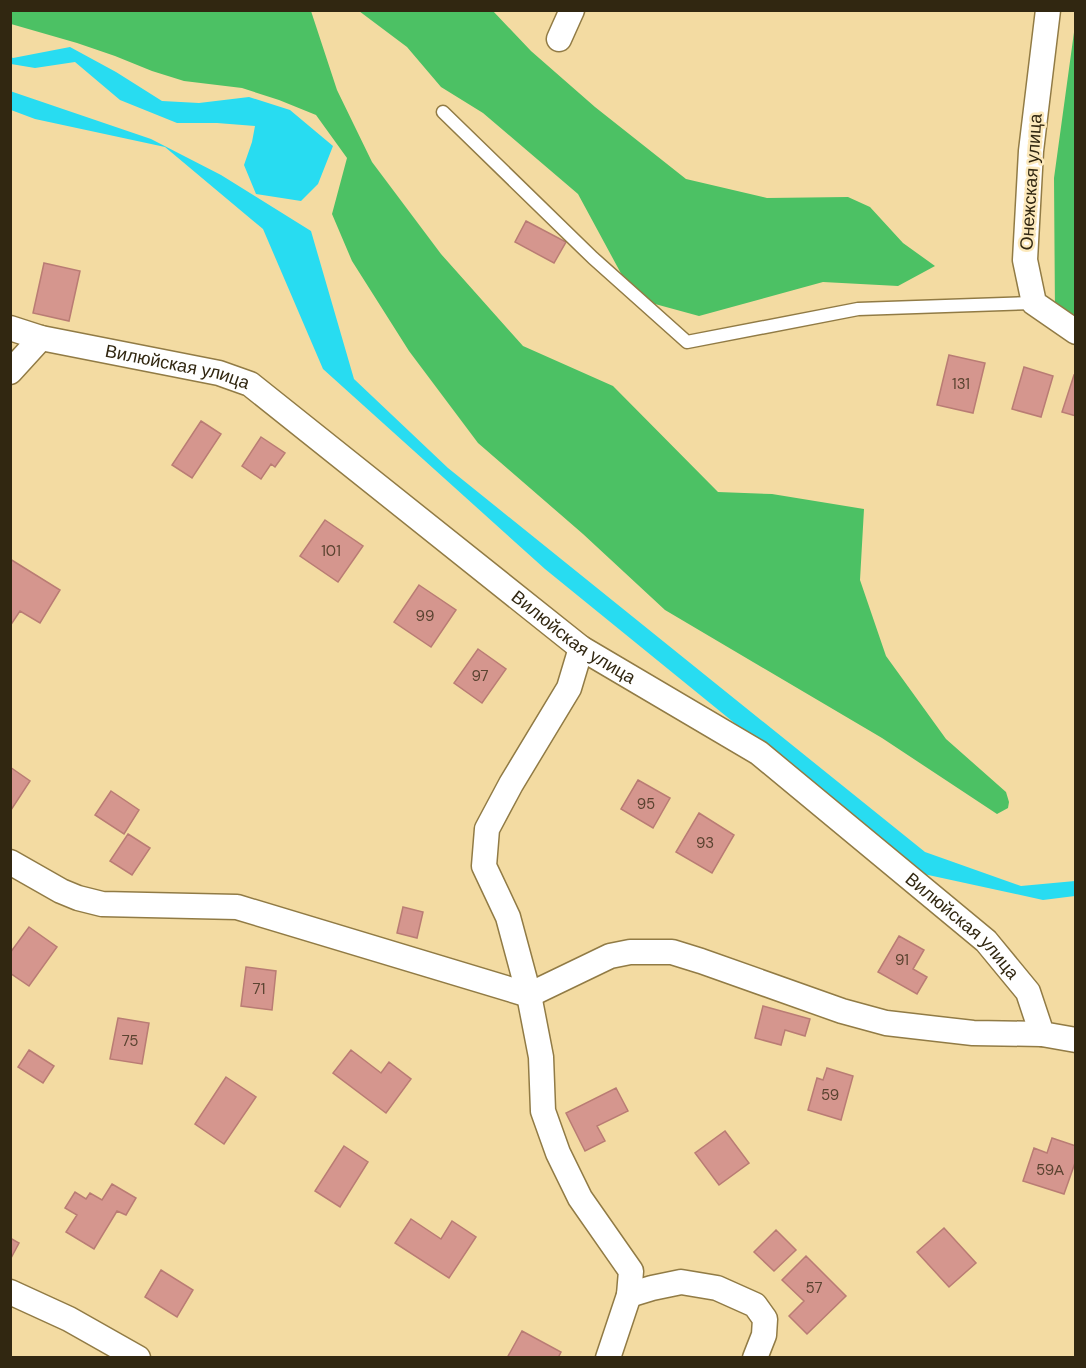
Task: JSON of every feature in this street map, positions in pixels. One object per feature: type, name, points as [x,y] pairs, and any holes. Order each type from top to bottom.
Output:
[{"type":"street","points":[[559,39],[572,10]]},
{"type":"street","name":"Онежская улица","points":[[1034,303],[1025,260],[1031,151],[1048,10]]},
{"type":"street","points":[[1034,303],[1076,332]]},
{"type":"street","name":"Вилюйская улица","points":[[10,328],[41,338],[219,373],[250,384],[581,648],[759,753],[986,941],[1028,992],[1042,1034]]},
{"type":"street","points":[[10,372],[41,338]]},
{"type":"street","points":[[581,648],[569,688],[511,784],[487,829],[484,866],[508,917],[529,995],[541,1057],[543,1111],[558,1153],[580,1198],[630,1271],[630,1295],[608,1358]]},
{"type":"street","points":[[10,862],[61,891],[86,900],[102,904],[237,907],[529,995],[610,956],[630,952],[672,952],[842,1011],[886,1023],[973,1033],[1042,1034],[1076,1040]]},
{"type":"street","points":[[630,1295],[681,1282],[717,1288],[754,1305],[765,1319],[764,1335],[755,1358]]},
{"type":"street","points":[[10,1292],[69,1319],[138,1358]]},
{"type":"lane","points":[[443,112],[593,258],[687,342],[858,309],[1034,303]]},
{"type":"green space","points":[[10,11],[311,11],[337,90],[372,162],[441,254],[523,346],[613,386],[718,492],[772,494],[864,509],[860,580],[886,656],[946,739],[1006,792],[1008,808],[997,814],[882,738],[665,610],[583,534],[478,443],[409,351],[352,261],[332,214],[347,158],[316,115],[242,88],[184,81],[77,43],[11,24]]},
{"type":"green space","points":[[359,11],[493,11],[531,51],[595,107],[686,179],[767,198],[848,197],[870,207],[903,243],[935,266],[898,286],[823,282],[699,316],[655,304],[624,279],[578,194],[483,113],[441,87],[407,47]]},
{"type":"green space","points":[[1075,25],[1075,323],[1055,314],[1054,178]]},
{"type":"water","points":[[70,47],[162,101],[199,103],[249,97],[290,110],[333,146],[318,184],[301,201],[256,194],[244,165],[255,126],[177,123],[120,100],[75,62],[35,68],[11,64],[11,57]]},
{"type":"water","points":[[10,91],[151,139],[221,175],[311,231],[354,379],[448,468],[925,852],[1021,886],[1075,881],[1075,896],[1043,900],[919,873],[545,569],[323,369],[263,229],[165,147],[35,119],[11,110]]},
{"type":"building","points":[[526,221],[566,242],[554,263],[515,242]]},
{"type":"building","points":[[44,263],[80,271],[69,321],[33,313]]},
{"type":"building","points":[[949,355],[985,363],[973,413],[937,405]]},
{"type":"building","points":[[1024,367],[1053,376],[1041,417],[1012,409]]},
{"type":"building","points":[[1074,375],[1076,376],[1076,416],[1062,412]]},
{"type":"building","points":[[201,421],[221,434],[192,478],[172,465]]},
{"type":"building","points":[[261,437],[285,453],[275,467],[271,464],[261,479],[242,466]]},
{"type":"building","points":[[325,520],[363,546],[338,582],[300,556]]},
{"type":"building","points":[[10,559],[60,590],[40,623],[20,611],[10,626]]},
{"type":"building","points":[[419,585],[456,610],[431,647],[394,622]]},
{"type":"building","points":[[478,649],[506,669],[482,703],[454,683]]},
{"type":"building","points":[[10,767],[30,781],[11,810],[10,810]]},
{"type":"building","points":[[638,780],[670,798],[653,828],[621,809]]},
{"type":"building","points":[[111,791],[139,810],[124,834],[95,815]]},
{"type":"building","points":[[699,813],[734,835],[712,873],[676,852]]},
{"type":"building","points":[[128,834],[150,848],[132,875],[110,861]]},
{"type":"building","points":[[403,907],[423,912],[417,938],[397,933]]},
{"type":"building","points":[[29,927],[57,947],[29,986],[10,973],[10,953]]},
{"type":"building","points":[[899,936],[924,950],[913,969],[927,977],[917,994],[878,972]]},
{"type":"building","points":[[246,967],[276,971],[272,1010],[241,1006]]},
{"type":"building","points":[[763,1006],[810,1019],[805,1036],[785,1030],[781,1045],[755,1038]]},
{"type":"building","points":[[118,1018],[149,1023],[142,1064],[110,1059]]},
{"type":"building","points":[[29,1050],[54,1066],[43,1083],[18,1067]]},
{"type":"building","points":[[351,1050],[381,1073],[389,1062],[411,1079],[386,1113],[333,1073]]},
{"type":"building","points":[[827,1068],[853,1076],[841,1120],[808,1110],[817,1078],[823,1080]]},
{"type":"building","points":[[226,1077],[256,1097],[224,1144],[195,1124]]},
{"type":"building","points":[[616,1088],[628,1111],[597,1126],[605,1141],[585,1151],[566,1113]]},
{"type":"building","points":[[725,1131],[749,1163],[719,1185],[695,1153]]},
{"type":"building","points":[[1052,1138],[1076,1146],[1076,1160],[1064,1194],[1023,1181],[1034,1148],[1047,1153]]},
{"type":"building","points":[[344,1146],[368,1162],[340,1207],[315,1191]]},
{"type":"building","points":[[112,1184],[136,1198],[126,1215],[117,1211],[94,1249],[66,1232],[77,1215],[65,1208],[75,1192],[86,1199],[90,1193],[102,1200]]},
{"type":"building","points":[[411,1219],[441,1239],[452,1221],[476,1237],[449,1278],[395,1243]]},
{"type":"building","points":[[944,1228],[976,1263],[949,1287],[917,1252]]},
{"type":"building","points":[[776,1230],[796,1250],[774,1271],[754,1252]]},
{"type":"building","points":[[10,1238],[19,1243],[10,1260]]},
{"type":"building","points":[[806,1256],[846,1296],[807,1334],[789,1316],[804,1301],[782,1280]]},
{"type":"building","points":[[161,1270],[193,1290],[177,1317],[145,1297]]},
{"type":"building","points":[[522,1331],[561,1352],[558,1358],[507,1358]]}]
